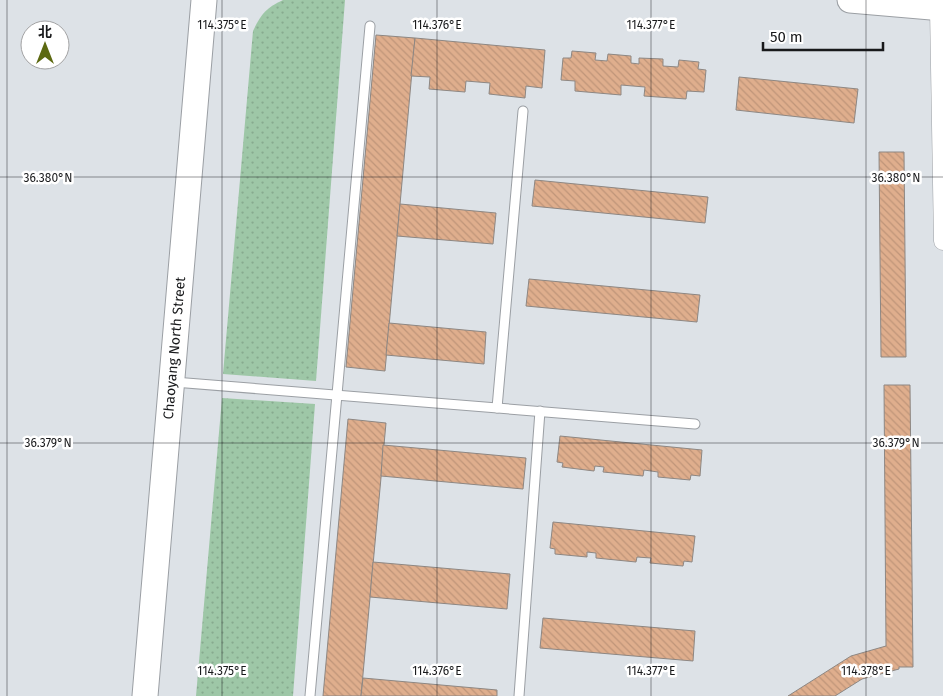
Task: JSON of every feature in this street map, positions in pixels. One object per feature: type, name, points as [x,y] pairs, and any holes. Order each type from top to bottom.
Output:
[{"type":"main road","name":"Chaoyang North Street","points":[[145,696],[204,0]]},
{"type":"main road","points":[[850,0],[941,8]]},
{"type":"street","points":[[941,8],[943,242]]},
{"type":"lane","points":[[310,696],[370,26]]},
{"type":"lane","points":[[497,408],[523,112]]},
{"type":"lane","points":[[172,381],[695,424]]},
{"type":"lane","points":[[520,696],[540,411]]},
{"type":"green space","points":[[283,0],[345,0],[316,381],[223,374],[253,31],[265,12]]},
{"type":"green space","points":[[222,398],[315,404],[293,696],[196,696]]},
{"type":"building","points":[[376,35],[415,38],[385,371],[346,367]]},
{"type":"building","points":[[415,38],[545,50],[542,88],[526,86],[525,98],[489,94],[490,83],[466,81],[465,92],[429,89],[430,77],[411,76]]},
{"type":"building","points":[[572,51],[596,53],[595,60],[607,61],[608,54],[631,56],[631,63],[639,64],[639,58],[663,59],[663,66],[678,67],[679,60],[699,62],[698,69],[706,70],[704,92],[687,91],[686,99],[644,96],[645,87],[621,85],[621,95],[575,91],[575,81],[561,80],[563,58],[571,58]]},
{"type":"building","points":[[739,77],[858,89],[854,123],[736,110]]},
{"type":"building","points":[[879,152],[904,152],[906,357],[881,357]]},
{"type":"building","points":[[535,180],[708,197],[705,223],[532,206]]},
{"type":"building","points":[[400,204],[496,213],[493,244],[397,236]]},
{"type":"building","points":[[529,279],[700,295],[697,322],[526,306]]},
{"type":"building","points":[[389,323],[486,332],[484,364],[386,355]]},
{"type":"building","points":[[884,385],[910,385],[913,667],[899,667],[899,669],[862,679],[835,696],[788,696],[851,656],[886,646]]},
{"type":"building","points":[[348,419],[386,423],[361,696],[323,696]]},
{"type":"building","points":[[560,436],[702,450],[700,476],[691,475],[690,480],[658,477],[658,472],[644,470],[643,476],[603,472],[604,467],[595,466],[594,471],[562,467],[563,463],[557,462]]},
{"type":"building","points":[[383,445],[526,458],[523,489],[381,476]]},
{"type":"building","points":[[553,522],[695,536],[692,562],[684,561],[683,566],[650,563],[651,558],[637,557],[636,562],[596,558],[596,553],[587,552],[587,557],[555,554],[555,549],[550,548]]},
{"type":"building","points":[[373,562],[510,574],[507,609],[370,597]]},
{"type":"building","points":[[543,618],[695,631],[693,661],[540,648]]},
{"type":"building","points":[[363,678],[497,690],[497,696],[361,696]]}]
